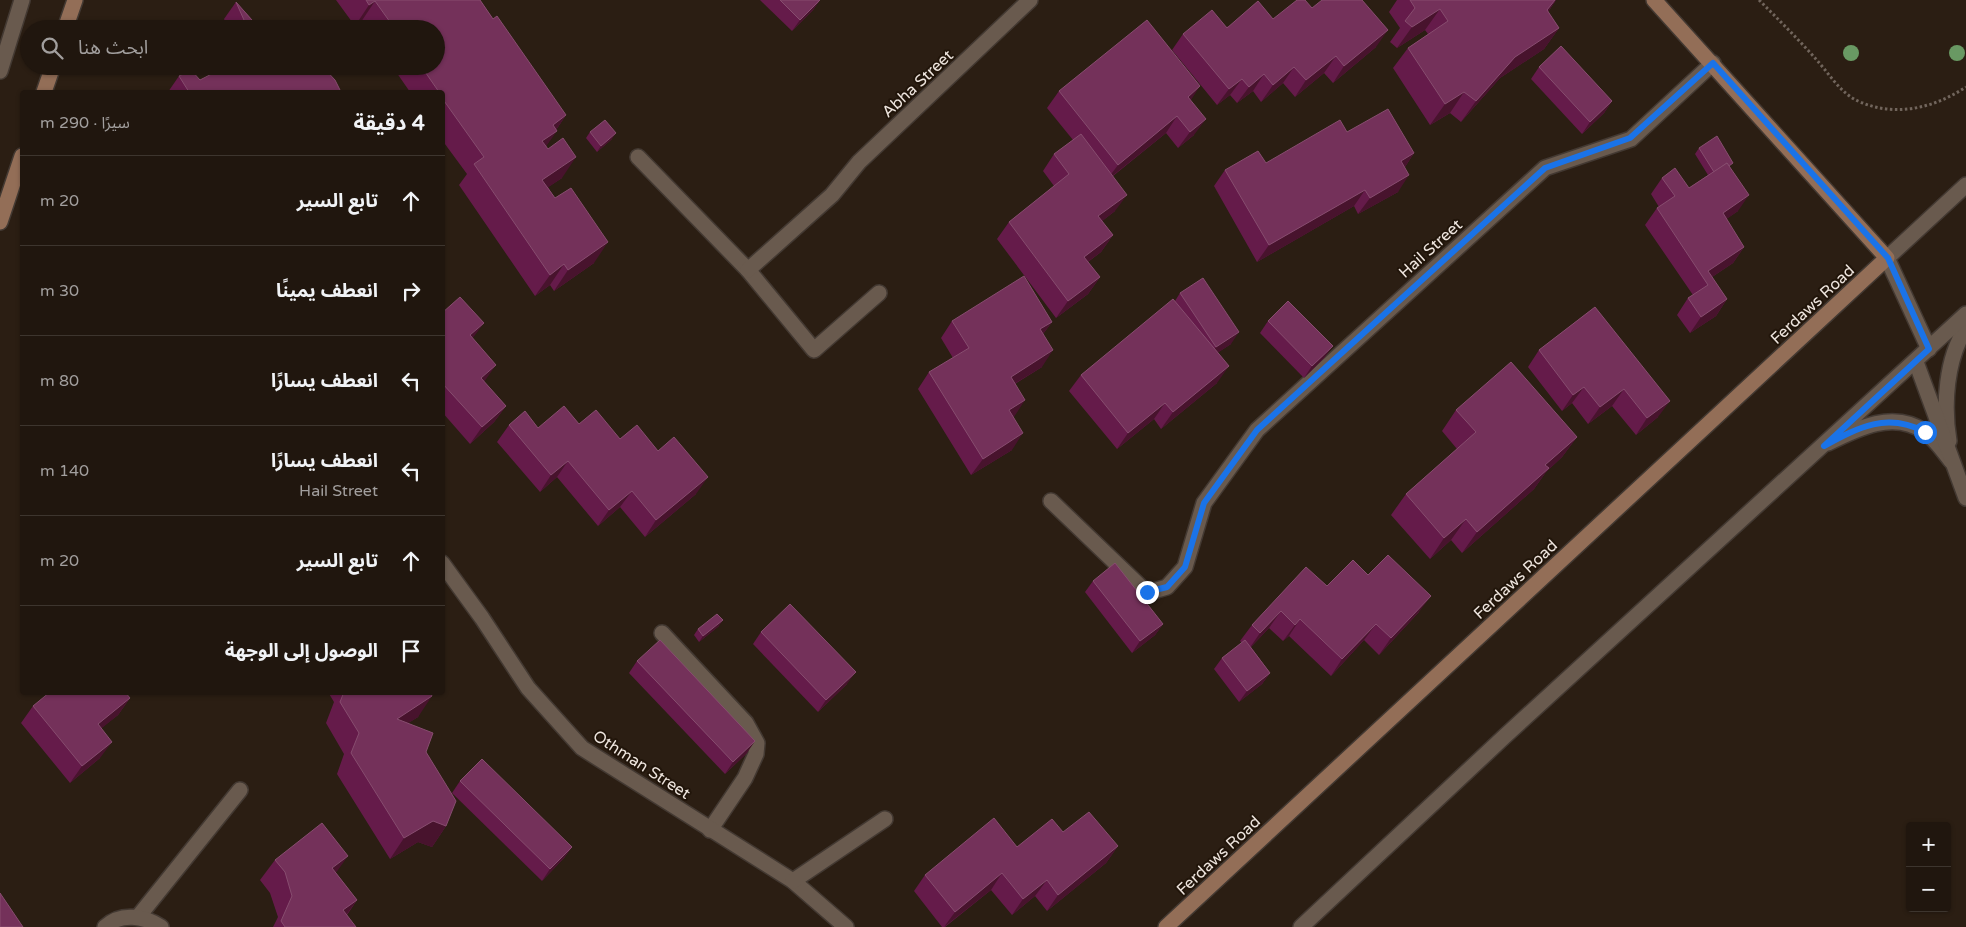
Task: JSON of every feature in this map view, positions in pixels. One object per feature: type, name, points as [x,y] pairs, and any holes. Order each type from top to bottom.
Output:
[{"type":"street","points":[[0,71],[22,0]]},
{"type":"street","points":[[69,20],[75,0]]},
{"type":"street","name":"Abha Street","points":[[748,270],[832,195],[859,162],[1030,0]]},
{"type":"street","points":[[1654,0],[1888,258],[1929,349]]},
{"type":"street","name":"Hail Street","points":[[1051,501],[1147,592],[1167,587],[1185,567],[1204,503],[1257,430],[1545,168],[1630,138],[1713,63]]},
{"type":"street","points":[[45,90],[50,75]]},
{"type":"street","points":[[638,158],[748,270],[814,350],[879,293]]},
{"type":"street","points":[[0,222],[20,162]]},
{"type":"street","points":[[1888,258],[1966,185]]},
{"type":"street","name":"Ferdaws Road","points":[[1166,927],[1888,258]]},
{"type":"street","points":[[1301,927],[1505,736],[1916,362],[1966,314]]},
{"type":"street","points":[[1953,464],[1946,425],[1947,390],[1953,360],[1966,328]]},
{"type":"street","points":[[1916,362],[1966,498]]},
{"type":"street","points":[[1824,446],[1855,430],[1890,421],[1912,425],[1925,432],[1953,464]]},
{"type":"street","name":"Othman Street","points":[[445,567],[482,618],[528,688],[582,748],[793,881],[846,927]]},
{"type":"street","points":[[662,633],[746,723],[757,743],[756,754],[745,778],[710,830]]},
{"type":"street","points":[[138,917],[240,790]]},
{"type":"street","points":[[793,881],[885,819]]},
{"type":"street","points":[[105,927],[123,918],[138,917],[152,921],[161,927]]},
{"type":"path","points":[[1759,0],[1840,87],[1857,101],[1880,108],[1904,110],[1934,105],[1966,87]]},
{"type":"building","points":[[366,0],[480,0],[493,19],[497,16],[566,115],[553,125],[557,131],[542,141],[548,149],[563,138],[576,157],[542,180],[555,198],[571,188],[608,242],[568,270],[564,264],[550,275],[474,164],[484,157],[445,102],[445,90],[438,90],[427,75],[445,75],[445,20],[389,20],[375,1],[369,5]]},
{"type":"building","points":[[780,0],[820,0],[800,20]]},
{"type":"building","points":[[1297,0],[1305,0],[1312,8],[1322,0],[1362,0],[1388,30],[1344,66],[1336,56],[1306,80],[1294,67],[1273,85],[1264,74],[1249,87],[1242,79],[1229,89],[1183,34],[1212,10],[1227,28],[1258,1],[1273,19]]},
{"type":"building","points":[[1410,0],[1555,0],[1547,10],[1559,28],[1515,57],[1476,101],[1464,92],[1445,104],[1408,48],[1448,21],[1440,9],[1412,27],[1405,21],[1415,8]]},
{"type":"building","points":[[236,2],[252,20],[244,20]]},
{"type":"building","points":[[1147,20],[1200,86],[1188,97],[1206,119],[1190,132],[1177,116],[1118,165],[1059,91]]},
{"type":"building","points":[[1561,46],[1612,101],[1590,122],[1539,67]]},
{"type":"building","points":[[196,75],[200,80],[210,75],[330,75],[340,90],[188,90],[179,76]]},
{"type":"building","points":[[1388,109],[1414,153],[1401,161],[1409,175],[1370,198],[1365,190],[1269,245],[1225,170],[1258,151],[1266,163],[1340,120],[1347,132]]},
{"type":"building","points":[[605,120],[616,133],[601,146],[590,132]]},
{"type":"building","points":[[1081,134],[1127,195],[1098,216],[1113,235],[1084,257],[1100,277],[1068,301],[1009,222],[1069,174],[1054,154]]},
{"type":"building","points":[[1717,136],[1733,163],[1729,166],[1727,163],[1714,172],[1699,148]]},
{"type":"building","points":[[1727,163],[1749,195],[1723,213],[1744,247],[1708,271],[1727,299],[1701,317],[1688,298],[1708,285],[1657,208],[1675,196],[1662,178],[1675,168],[1689,188]]},
{"type":"building","points":[[1024,276],[1052,322],[1040,329],[1053,350],[1011,377],[1025,400],[1009,410],[1023,433],[983,459],[929,372],[969,348],[952,321]]},
{"type":"building","points":[[1203,278],[1239,332],[1216,347],[1180,293]]},
{"type":"building","points":[[460,297],[484,323],[470,335],[496,365],[481,378],[506,406],[482,427],[445,386],[445,310]]},
{"type":"building","points":[[1173,299],[1229,366],[1173,412],[1165,403],[1128,433],[1081,375]]},
{"type":"building","points":[[1288,301],[1333,346],[1312,366],[1268,321]]},
{"type":"building","points":[[1595,307],[1670,401],[1647,418],[1624,389],[1600,407],[1584,387],[1573,395],[1539,350]]},
{"type":"building","points":[[1511,362],[1577,437],[1545,465],[1549,468],[1477,532],[1466,519],[1444,538],[1406,494],[1476,432],[1456,410]]},
{"type":"building","points":[[564,406],[579,424],[596,410],[620,439],[637,425],[658,451],[674,437],[708,477],[656,520],[632,491],[609,510],[568,461],[551,475],[509,425],[525,411],[538,428]]},
{"type":"building","points":[[1388,555],[1431,596],[1391,638],[1376,624],[1342,659],[1300,619],[1295,625],[1281,611],[1260,633],[1252,625],[1306,567],[1327,586],[1353,560],[1368,575]]},
{"type":"building","points":[[1115,563],[1163,624],[1140,641],[1093,581]]},
{"type":"building","points":[[790,604],[856,672],[826,700],[761,632]]},
{"type":"building","points":[[717,614],[723,620],[703,636],[698,629]]},
{"type":"building","points":[[660,640],[755,741],[733,762],[637,661]]},
{"type":"building","points":[[1245,640],[1270,673],[1247,691],[1222,658]]},
{"type":"building","points":[[46,695],[128,695],[130,698],[98,724],[112,742],[82,766],[33,706]]},
{"type":"building","points":[[343,695],[432,695],[397,719],[433,733],[426,752],[456,801],[446,826],[433,821],[404,838],[351,753],[359,733],[340,702]]},
{"type":"building","points":[[482,759],[572,847],[550,869],[460,781]]},
{"type":"building","points":[[1089,812],[1118,846],[1058,895],[1047,880],[1023,899],[1002,873],[955,912],[925,875],[994,818],[1017,847],[1052,819],[1063,832]]},
{"type":"building","points":[[322,823],[348,856],[332,868],[357,900],[343,910],[356,927],[285,927],[281,921],[292,896],[285,872],[275,860]]},
{"type":"building","points":[[0,893],[23,927],[0,927]]},
{"type":"route","points":[[1147,592],[1167,587],[1185,567],[1204,503],[1257,430],[1545,168],[1630,138],[1713,63],[1888,258],[1929,349],[1824,446],[1855,430],[1872,424],[1890,421],[1912,425],[1925,432]]}]
